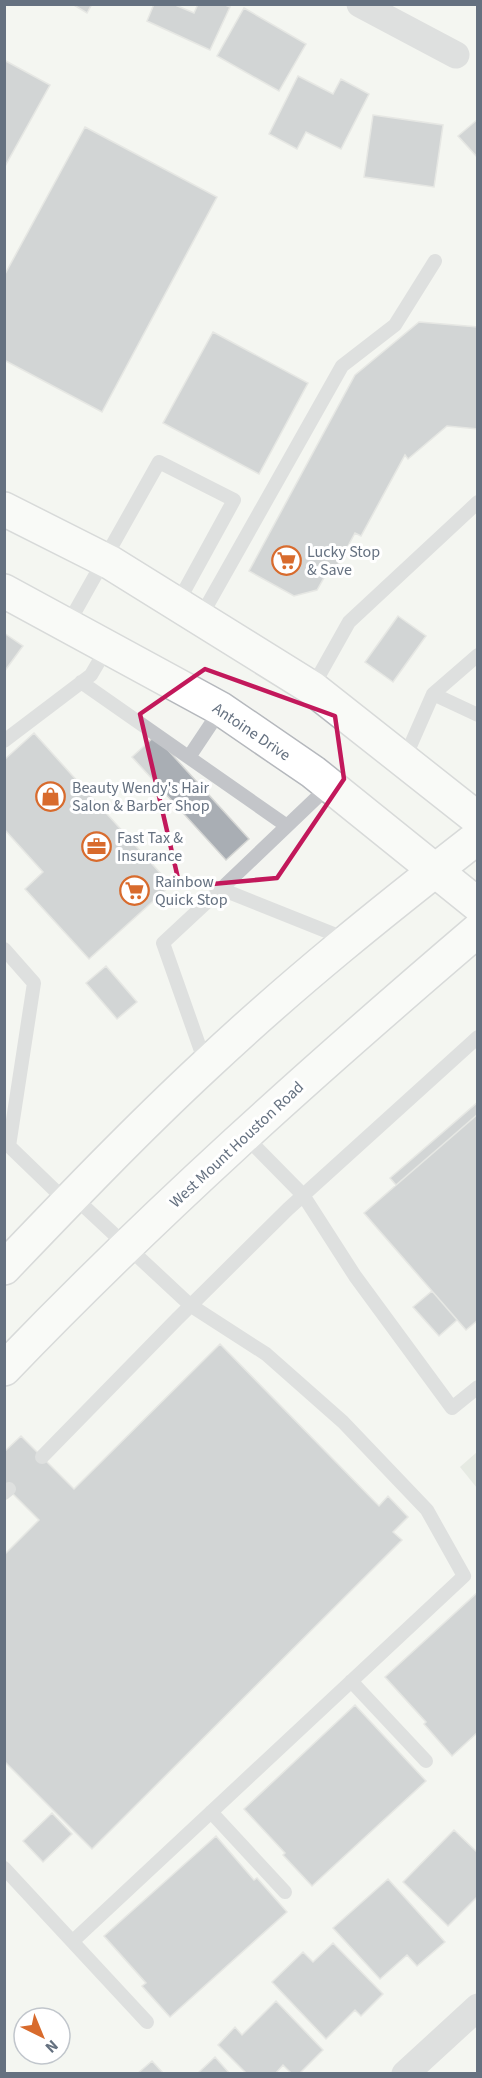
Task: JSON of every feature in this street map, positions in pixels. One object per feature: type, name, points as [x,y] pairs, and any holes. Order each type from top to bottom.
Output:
[{"type":"main road","points":[[4,509],[104,560],[312,688],[477,819]]},
{"type":"main road","name":"Antoine Drive","points":[[4,591],[221,709],[330,786],[477,905]]},
{"type":"main road","points":[[4,1268],[70,1199],[206,1065],[348,940],[477,837]]},
{"type":"main road","name":"West Mount Houston Road","points":[[4,1369],[175,1199],[333,1053],[477,930]]},
{"type":"street","points":[[360,4],[456,55]]},
{"type":"street","points":[[405,2073],[477,2007]]},
{"type":"lane","points":[[188,611],[342,366],[395,325],[435,261]]},
{"type":"lane","points":[[68,624],[159,462],[234,500],[188,611]]},
{"type":"lane","points":[[312,688],[349,622],[477,502]]},
{"type":"lane","points":[[4,741],[91,675],[108,646]]},
{"type":"lane","points":[[404,760],[434,694],[477,655]]},
{"type":"lane","points":[[81,682],[287,826]]},
{"type":"lane","points":[[434,694],[477,715]]},
{"type":"lane","points":[[189,758],[221,709]]},
{"type":"lane","points":[[206,1065],[163,944],[330,786]]},
{"type":"lane","points":[[221,889],[348,940]]},
{"type":"lane","points":[[4,949],[34,983],[9,1146],[128,1246],[190,1305],[266,1354],[343,1422],[427,1510],[471,1575],[351,1681],[73,1941]]},
{"type":"lane","points":[[42,1457],[190,1305],[303,1195],[477,1037]]},
{"type":"lane","points":[[244,1135],[303,1195],[355,1276],[452,1408],[477,1387]]},
{"type":"lane","points":[[351,1681],[426,1761]]},
{"type":"lane","points":[[212,1812],[285,1892]]},
{"type":"lane","points":[[4,1868],[147,2022]]},
{"type":"highlighted area","points":[[205,669],[335,716],[344,779],[277,878],[180,887],[140,714]]},
{"type":"shaded area","points":[[477,1452],[477,1488],[460,1467]]},
{"type":"building","points":[[72,4],[92,4],[87,13]]},
{"type":"building","points":[[154,4],[173,4],[194,13],[198,4],[223,4],[230,7],[210,50],[147,21]]},
{"type":"building","points":[[244,8],[306,44],[279,91],[217,56]]},
{"type":"building","points":[[4,60],[50,85],[4,168]]},
{"type":"building","points":[[298,76],[333,94],[341,79],[369,94],[341,149],[306,132],[297,149],[269,134]]},
{"type":"building","points":[[373,115],[443,125],[434,187],[364,177]]},
{"type":"building","points":[[478,119],[478,158],[458,136]]},
{"type":"building","points":[[85,127],[217,197],[102,412],[4,360],[4,276]]},
{"type":"building","points":[[419,322],[478,327],[478,429],[447,426],[408,459],[405,455],[361,536],[355,533],[334,572],[329,569],[317,590],[294,596],[249,571],[355,375]]},
{"type":"building","points":[[213,332],[308,383],[259,474],[163,423]]},
{"type":"building","points":[[398,616],[426,636],[393,682],[365,662]]},
{"type":"building","points":[[4,633],[23,646],[4,672]]},
{"type":"building","points":[[34,733],[171,885],[89,959],[25,889],[43,872],[4,829],[4,760]]},
{"type":"building","points":[[155,736],[249,839],[226,860],[132,757]]},
{"type":"building","points":[[106,966],[137,1002],[117,1019],[86,983]]},
{"type":"building","points":[[478,1102],[478,1114],[396,1185],[390,1178]]},
{"type":"building","points":[[478,1114],[478,1320],[466,1330],[364,1213]]},
{"type":"building","points":[[432,1291],[457,1320],[439,1336],[413,1307]]},
{"type":"building","points":[[220,1344],[379,1506],[388,1496],[408,1517],[393,1532],[402,1540],[92,1849],[4,1761],[4,1555],[39,1520],[4,1485],[4,1452],[21,1436],[74,1489]]},
{"type":"building","points":[[478,1592],[478,1732],[452,1756],[424,1724],[426,1722],[385,1677]]},
{"type":"building","points":[[355,1705],[426,1781],[312,1886],[244,1809]]},
{"type":"building","points":[[52,1813],[72,1834],[43,1862],[23,1841]]},
{"type":"building","points":[[454,1830],[478,1853],[478,1896],[448,1926],[403,1882]]},
{"type":"building","points":[[216,1836],[254,1880],[257,1878],[287,1912],[170,2017],[142,1986],[146,1983],[104,1936]]},
{"type":"building","points":[[388,1879],[445,1942],[417,1966],[407,1955],[380,1979],[333,1928]]},
{"type":"building","points":[[333,1943],[383,1994],[361,2016],[355,2010],[326,2039],[272,1982],[303,1952],[313,1962]]},
{"type":"building","points":[[276,2001],[323,2050],[299,2074],[292,2074],[283,2065],[275,2074],[247,2074],[218,2045],[235,2027],[242,2035]]},
{"type":"building","points":[[215,2057],[230,2074],[197,2074]]},
{"type":"building","points":[[152,2061],[164,2074],[137,2074]]},
{"type":"place","name":"Lucky Stop & Save","points":[[286,560]]},
{"type":"place","name":"Beauty Wendy's Hair Salon & Barber Shop","points":[[51,796]]},
{"type":"place","name":"Fast Tax & Insurance","points":[[96,846]]},
{"type":"place","name":"Rainbow Quick Stop","points":[[134,890]]}]
